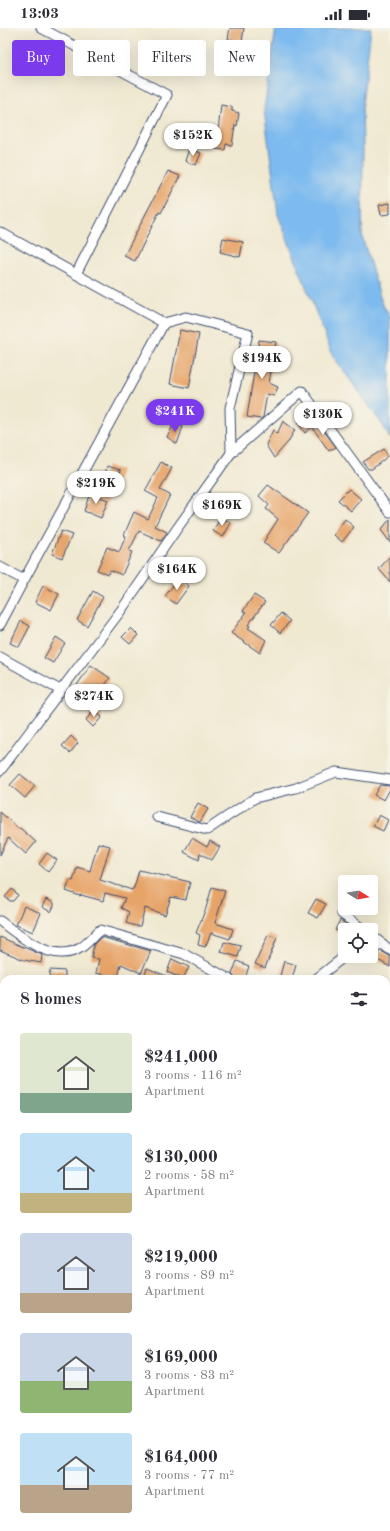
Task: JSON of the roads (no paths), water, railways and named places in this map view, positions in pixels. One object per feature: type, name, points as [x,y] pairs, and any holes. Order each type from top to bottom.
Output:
[{"type":"street","points":[[41,28],[167,95],[76,274]]},
{"type":"street","points":[[0,232],[164,323],[186,317],[248,333],[230,408],[231,453]]},
{"type":"street","points":[[0,625],[164,323]]},
{"type":"street","points":[[0,771],[122,609],[231,453],[302,391],[390,512]]},
{"type":"street","points":[[0,567],[24,580]]},
{"type":"street","points":[[0,657],[60,690]]},
{"type":"street","points":[[157,817],[207,830],[255,798],[296,788],[336,772],[390,780]]},
{"type":"street","points":[[343,915],[354,923]]},
{"type":"street","points":[[0,921],[28,942],[53,952],[70,953],[82,947],[100,930],[184,954],[222,975]]},
{"type":"street","points":[[321,975],[338,962]]},
{"type":"water","points":[[276,28],[371,28],[362,104],[362,236],[382,303],[390,317],[390,439],[384,427],[333,356],[278,215],[264,110]]}]
